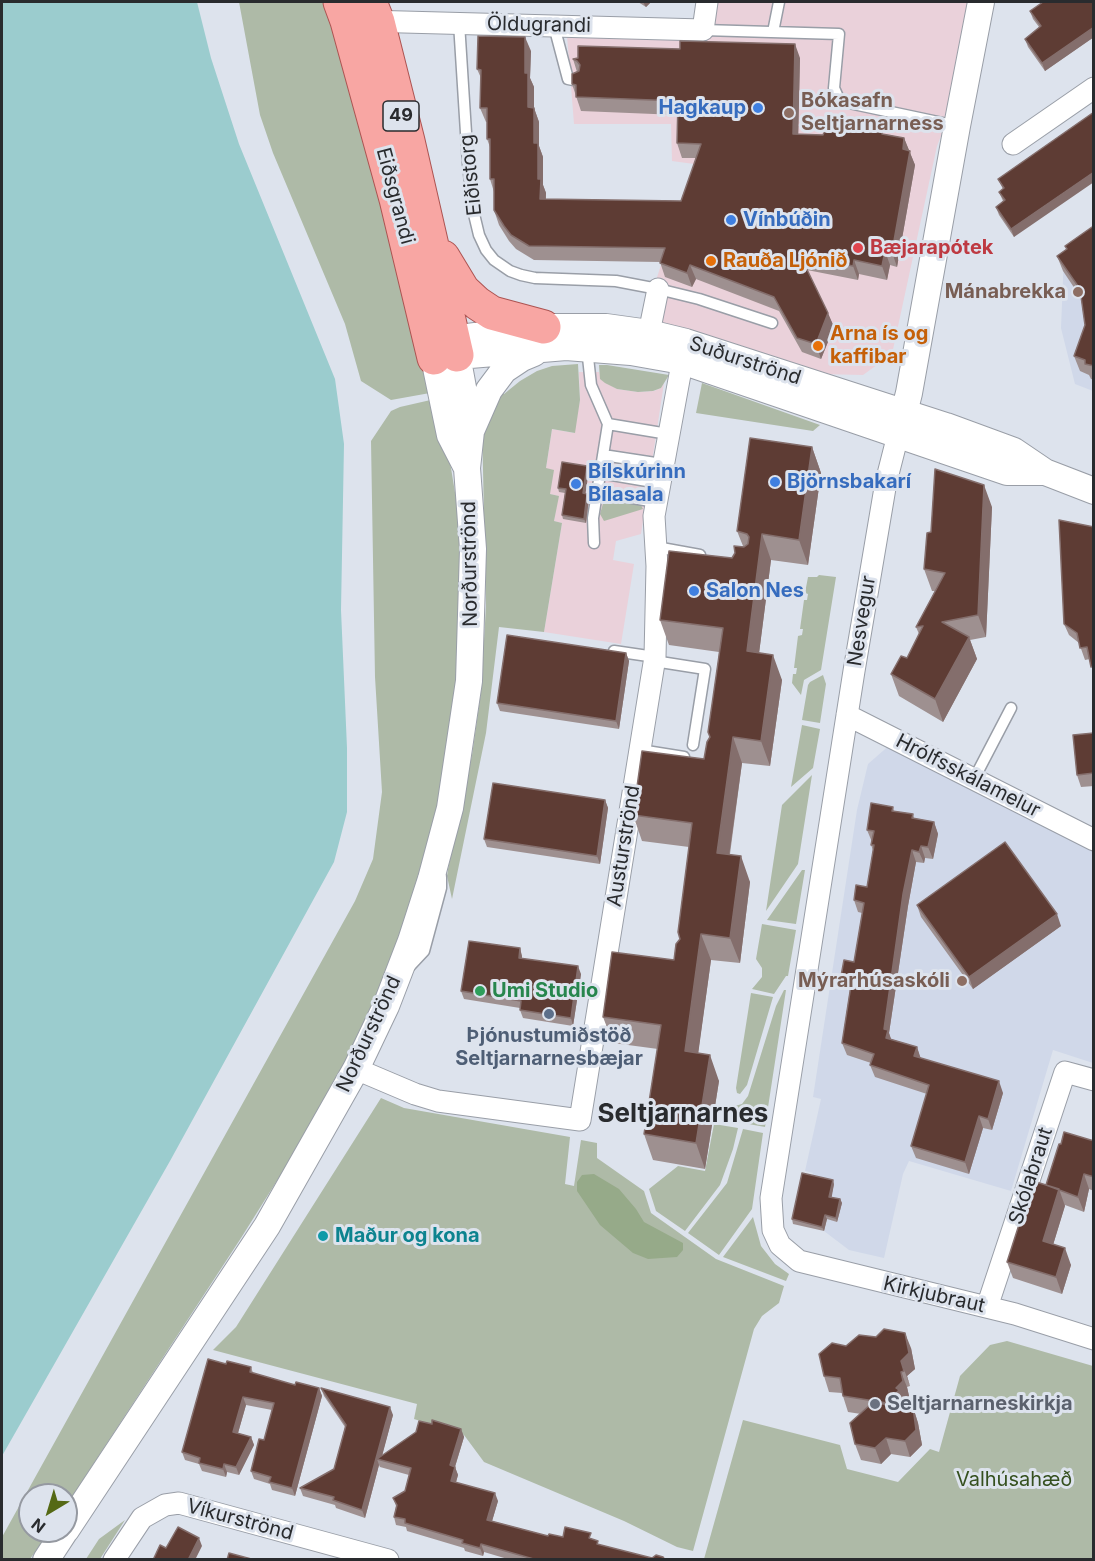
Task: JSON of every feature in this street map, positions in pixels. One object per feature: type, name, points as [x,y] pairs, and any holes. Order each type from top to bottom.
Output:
[{"type":"main road","name":"Eiðsgrandi","points":[[359,11],[429,232],[444,348]]},
{"type":"main road","name":"Eiðsgrandi","points":[[359,11],[411,257],[444,348]]},
{"type":"main road","name":"49","points":[[429,232],[452,273],[477,303],[492,313],[543,338]]},
{"type":"street","points":[[703,30],[707,2]]},
{"type":"street","name":"Nesvegur","points":[[780,1245],[773,1230],[771,1198],[847,715],[886,482],[909,393],[981,2]]},
{"type":"street","name":"Öldugrandi","points":[[359,11],[459,23],[703,30]]},
{"type":"street","points":[[1012,144],[1094,88]]},
{"type":"street","points":[[649,333],[658,289]]},
{"type":"street","name":"Suðurströnd","points":[[444,348],[543,338],[606,327],[649,333],[684,351],[901,424],[946,426],[1014,451],[1045,472],[1094,491]]},
{"type":"street","points":[[471,432],[489,390],[504,370],[522,358],[543,338]]},
{"type":"street","name":"Suðurströnd","points":[[543,338],[566,347],[631,352],[684,351]]},
{"type":"street","name":"Norðurströnd","points":[[78,1511],[267,1226],[356,1069],[395,983],[424,900],[450,808],[469,681],[473,549],[467,468],[471,432],[444,348]]},
{"type":"street","name":"Norðurströnd","points":[[444,348],[450,435],[467,468]]},
{"type":"street","name":"Austurströnd","points":[[356,1069],[415,1094],[438,1101],[580,1120],[611,960],[642,762],[655,659],[660,560],[654,516],[684,351]]},
{"type":"street","name":"Hrólfsskálamelur","points":[[847,715],[1092,838]]},
{"type":"street","name":"Skólabraut","points":[[987,1307],[1065,1072],[1094,1080]]},
{"type":"street","name":"Kirkjubraut","points":[[780,1245],[799,1261],[987,1307],[1094,1339]]},
{"type":"street","name":"Víkurströnd","points":[[114,1560],[142,1518],[165,1505],[179,1503],[388,1560]]},
{"type":"street","name":"Norðurströnd","points":[[46,1560],[57,1543]]},
{"type":"lane","points":[[773,32],[779,2]]},
{"type":"lane","name":"Eiðistorg","points":[[459,23],[471,198],[479,236],[486,250],[501,266],[521,275],[535,278],[616,281],[658,289],[699,299],[772,323]]},
{"type":"lane","points":[[554,26],[568,79],[578,81]]},
{"type":"lane","points":[[703,30],[839,34],[834,88],[838,97],[844,102],[957,126]]},
{"type":"lane","points":[[587,348],[591,384],[608,424],[593,518],[594,543]]},
{"type":"lane","points":[[608,424],[668,434]]},
{"type":"lane","points":[[603,455],[659,483]]},
{"type":"lane","points":[[600,473],[659,483]]},
{"type":"lane","points":[[596,495],[659,483]]},
{"type":"lane","points":[[660,560],[708,557]]},
{"type":"lane","points":[[608,650],[705,669],[693,745]]},
{"type":"lane","points":[[974,779],[1011,708]]},
{"type":"lane","points":[[642,762],[692,758]]},
{"type":"lane","points":[[57,1560],[62,1543]]},
{"type":"shaded area","points":[[2,2],[197,2],[211,58],[239,144],[335,379],[344,444],[341,610],[347,748],[347,812],[334,862],[170,1161],[2,1456]]},
{"type":"shaded area","points":[[714,2],[972,2],[951,111],[937,146],[892,354],[863,375],[818,374],[644,317],[694,164],[672,161],[671,124],[574,124],[566,23],[710,24]]},
{"type":"shaded area","name":"Mánabrekka","points":[[1093,233],[1093,391],[1075,384],[1061,328],[1064,255]]},
{"type":"shaded area","points":[[579,372],[599,372],[601,379],[617,389],[638,392],[654,391],[661,388],[664,383],[641,534],[616,541],[613,560],[634,564],[621,644],[544,632],[562,523],[554,521],[558,496],[550,494],[546,468],[552,429],[574,433],[580,400]]},
{"type":"shaded area","name":"Mýrarhúsaskóli","points":[[892,743],[1093,845],[1093,1063],[1053,1050],[1011,1191],[909,1161],[903,1174],[884,1258],[849,1250],[824,1231],[827,1219],[837,1221],[831,1201],[811,1179],[813,1173],[805,1171],[821,1099],[813,1097],[857,810],[868,764]]},
{"type":"shaded area","points":[[594,1174],[619,1189],[644,1222],[683,1243],[683,1250],[677,1257],[648,1259],[633,1253],[600,1225],[577,1191],[577,1182],[582,1175]]},
{"type":"green space","points":[[239,2],[330,2],[430,393],[391,400],[361,381],[345,324],[273,153],[260,115]]},
{"type":"green space","points":[[578,364],[580,400],[575,433],[552,429],[546,468],[554,470],[550,494],[559,496],[554,521],[562,523],[544,632],[499,627],[486,733],[452,899],[447,876],[472,755],[481,692],[486,606],[482,424],[498,389],[504,394],[537,371],[552,366]]},
{"type":"green space","points":[[599,365],[669,375],[661,388],[653,391],[638,392],[617,389],[600,379]]},
{"type":"green space","points":[[702,383],[820,425],[813,431],[696,413]]},
{"type":"green space","points":[[435,399],[450,462],[460,523],[464,579],[462,648],[439,803],[397,948],[356,1043],[310,1128],[78,1488],[78,1483],[32,1483],[355,901],[373,859],[382,792],[375,677],[371,441],[391,411]]},
{"type":"green space","points":[[604,500],[641,505],[643,509],[604,521],[600,514]]},
{"type":"green space","points":[[819,575],[836,577],[821,670],[804,680],[801,695],[792,683],[793,674],[796,674],[797,668],[794,668],[798,636],[802,635],[803,629],[800,629],[804,600],[807,600],[808,594],[805,593],[808,577]]},
{"type":"green space","points":[[823,675],[826,684],[820,723],[802,720],[808,685]]},
{"type":"green space","points":[[802,725],[820,729],[813,768],[791,787]]},
{"type":"green space","points":[[812,775],[798,864],[766,911],[782,805]]},
{"type":"green space","points":[[802,870],[805,870],[796,924],[767,920]]},
{"type":"green space","points":[[762,924],[796,930],[788,976],[774,994],[752,989],[762,977],[762,968],[756,959]]},
{"type":"green space","points":[[786,990],[765,1127],[732,1121],[735,1106],[742,1104],[748,1096],[776,1006]]},
{"type":"green space","points":[[751,993],[773,997],[747,1085],[740,1094],[737,1093],[736,1088]]},
{"type":"green space","points":[[381,1098],[404,1108],[570,1137],[565,1184],[574,1186],[581,1140],[597,1143],[597,1158],[644,1191],[651,1213],[716,1259],[784,1286],[779,1303],[762,1316],[754,1329],[693,1551],[677,1547],[624,1521],[484,1462],[464,1435],[414,1419],[417,1404],[213,1350],[236,1327]]},
{"type":"green space","points":[[714,1124],[738,1128],[733,1149],[720,1185],[685,1231],[656,1211],[649,1189],[678,1166],[705,1171]]},
{"type":"green space","points":[[743,1129],[763,1133],[752,1209],[719,1255],[688,1233],[727,1183]]},
{"type":"green space","points":[[753,1217],[761,1246],[775,1264],[789,1274],[786,1281],[723,1257]]},
{"type":"green space","name":"Valhúsahæð","points":[[1007,1341],[1093,1366],[1093,1559],[704,1559],[743,1420],[840,1445],[847,1469],[898,1482],[930,1449],[939,1452],[960,1376],[990,1345]]},
{"type":"green space","points":[[18,1508],[18,1543],[41,1543],[30,1559],[2,1560],[2,1537]]},
{"type":"green space","points":[[125,1520],[100,1559],[86,1559],[99,1539]]},
{"type":"building","points":[[1043,2],[1094,2],[1094,27],[1042,63],[1025,39],[1041,26],[1030,11]]},
{"type":"building","points":[[478,36],[525,37],[528,107],[534,108],[534,143],[538,143],[538,179],[541,179],[540,199],[681,201],[701,144],[677,143],[678,101],[576,97],[576,85],[572,84],[572,74],[579,71],[580,65],[573,59],[578,58],[578,46],[680,49],[680,41],[795,44],[793,134],[823,135],[825,130],[864,130],[864,128],[904,138],[903,149],[910,151],[892,252],[885,251],[882,266],[854,260],[853,266],[800,255],[828,313],[816,344],[797,338],[774,297],[690,265],[687,273],[660,263],[665,248],[529,246],[511,235],[494,210],[494,179],[490,179],[490,139],[487,139],[487,108],[480,108],[481,70],[477,69]]},
{"type":"building","points":[[1094,112],[1094,172],[1011,229],[996,207],[1005,200],[999,192],[1004,188],[998,179]]},
{"type":"building","points":[[1092,227],[1094,228],[1094,366],[1085,364],[1085,360],[1074,356],[1085,325],[1080,289],[1057,256],[1067,249],[1065,246]]},
{"type":"building","points":[[750,438],[812,447],[799,540],[762,534],[747,651],[773,655],[761,741],[733,737],[717,853],[741,856],[730,938],[701,934],[685,1051],[710,1055],[696,1143],[644,1134],[661,1025],[603,1017],[612,952],[674,960],[676,944],[680,939],[678,932],[692,823],[633,815],[642,751],[704,759],[710,737],[708,732],[723,628],[660,620],[669,551],[732,558],[735,553],[734,546],[744,547],[748,544],[747,534],[737,531]]},
{"type":"building","points":[[562,462],[587,466],[583,493],[587,494],[584,519],[562,515],[566,489],[558,488]]},
{"type":"building","points":[[935,469],[984,485],[978,615],[942,622],[969,637],[935,699],[891,674],[901,656],[907,658],[923,626],[916,627],[945,573],[924,569],[927,533],[931,532]]},
{"type":"building","points":[[1059,520],[1094,527],[1094,666],[1091,667],[1087,647],[1080,648],[1077,633],[1064,624]]},
{"type":"building","points":[[507,635],[626,653],[616,721],[497,703]]},
{"type":"building","points":[[1094,733],[1094,773],[1077,775],[1073,735]]},
{"type":"building","points":[[493,783],[605,800],[597,856],[484,839]]},
{"type":"building","points":[[871,803],[893,807],[892,811],[913,814],[912,818],[934,822],[928,847],[921,846],[919,852],[912,850],[903,894],[884,1029],[888,1030],[886,1038],[917,1047],[914,1056],[999,1081],[988,1119],[979,1116],[965,1162],[911,1146],[929,1085],[870,1065],[874,1054],[842,1043],[852,979],[841,976],[844,960],[854,962],[864,903],[854,900],[856,885],[867,887],[874,845],[871,845],[874,831],[867,830]]},
{"type":"building","points":[[1005,842],[1057,914],[969,977],[917,905]]},
{"type":"building","points":[[469,941],[520,948],[519,958],[578,966],[571,1018],[520,1010],[521,1001],[461,991]]},
{"type":"building","points":[[1064,1132],[1094,1141],[1094,1177],[1084,1174],[1078,1197],[1046,1185]]},
{"type":"building","points":[[802,1173],[833,1180],[829,1197],[840,1199],[836,1218],[825,1215],[822,1227],[792,1219]]},
{"type":"building","points":[[1033,1181],[1059,1189],[1043,1241],[1065,1248],[1056,1277],[1007,1262]]},
{"type":"building","points":[[884,1329],[905,1333],[909,1353],[901,1361],[904,1371],[901,1372],[903,1381],[896,1388],[899,1390],[887,1403],[843,1396],[840,1378],[824,1376],[819,1354],[832,1343],[846,1346],[859,1335],[876,1337]]},
{"type":"building","points":[[208,1359],[251,1367],[250,1372],[295,1385],[296,1382],[319,1388],[292,1488],[269,1482],[271,1477],[251,1471],[259,1439],[264,1440],[274,1403],[243,1397],[233,1432],[251,1437],[236,1467],[224,1464],[223,1469],[199,1463],[200,1458],[182,1452]]},
{"type":"building","points":[[321,1388],[390,1407],[362,1510],[333,1500],[334,1497],[300,1488],[334,1469],[346,1425]]},
{"type":"building","points":[[872,1403],[913,1407],[916,1430],[905,1441],[886,1438],[875,1448],[855,1444],[850,1423]]},
{"type":"building","points":[[432,1420],[461,1429],[450,1465],[455,1467],[451,1481],[495,1493],[487,1520],[548,1536],[549,1534],[563,1537],[565,1527],[591,1533],[589,1538],[598,1541],[597,1544],[652,1558],[656,1555],[665,1560],[537,1560],[481,1544],[480,1548],[462,1543],[463,1540],[405,1523],[405,1519],[394,1517],[397,1505],[393,1498],[405,1491],[411,1468],[377,1459],[416,1432],[419,1421],[432,1424]]},
{"type":"building","points":[[178,1527],[199,1538],[188,1560],[153,1560],[160,1545],[166,1548]]},
{"type":"building","points":[[229,1553],[255,1560],[227,1560]]},
{"type":"place","name":"Hagkaup","points":[[758,108]]},
{"type":"place","name":"Bókasafn Seltjarnarness","points":[[789,113]]},
{"type":"place","name":"Vínbúðin","points":[[731,220]]},
{"type":"place","name":"Bæjarapótek","points":[[858,248]]},
{"type":"place","name":"Rauða Ljónið","points":[[711,261]]},
{"type":"place","name":"Mánabrekka","points":[[1078,292]]},
{"type":"place","name":"Arna ís og kaffibar","points":[[818,346]]},
{"type":"place","name":"Björnsbakarí","points":[[775,482]]},
{"type":"place","name":"Bílskúrinn Bílasala","points":[[576,484]]},
{"type":"place","name":"Salon Nes","points":[[694,591]]},
{"type":"place","name":"Mýrarhúsaskóli","points":[[962,981]]},
{"type":"place","name":"Umi Studio","points":[[480,991]]},
{"type":"place","name":"Þjónustumiðstöð Seltjarnarnesbæjar","points":[[549,1014]]},
{"type":"place","name":"Maður og kona","points":[[323,1236]]},
{"type":"place","name":"Seltjarnarneskirkja","points":[[875,1404]]},
{"type":"district","name":"Seltjarnarnes","points":[[683,1114]]}]
